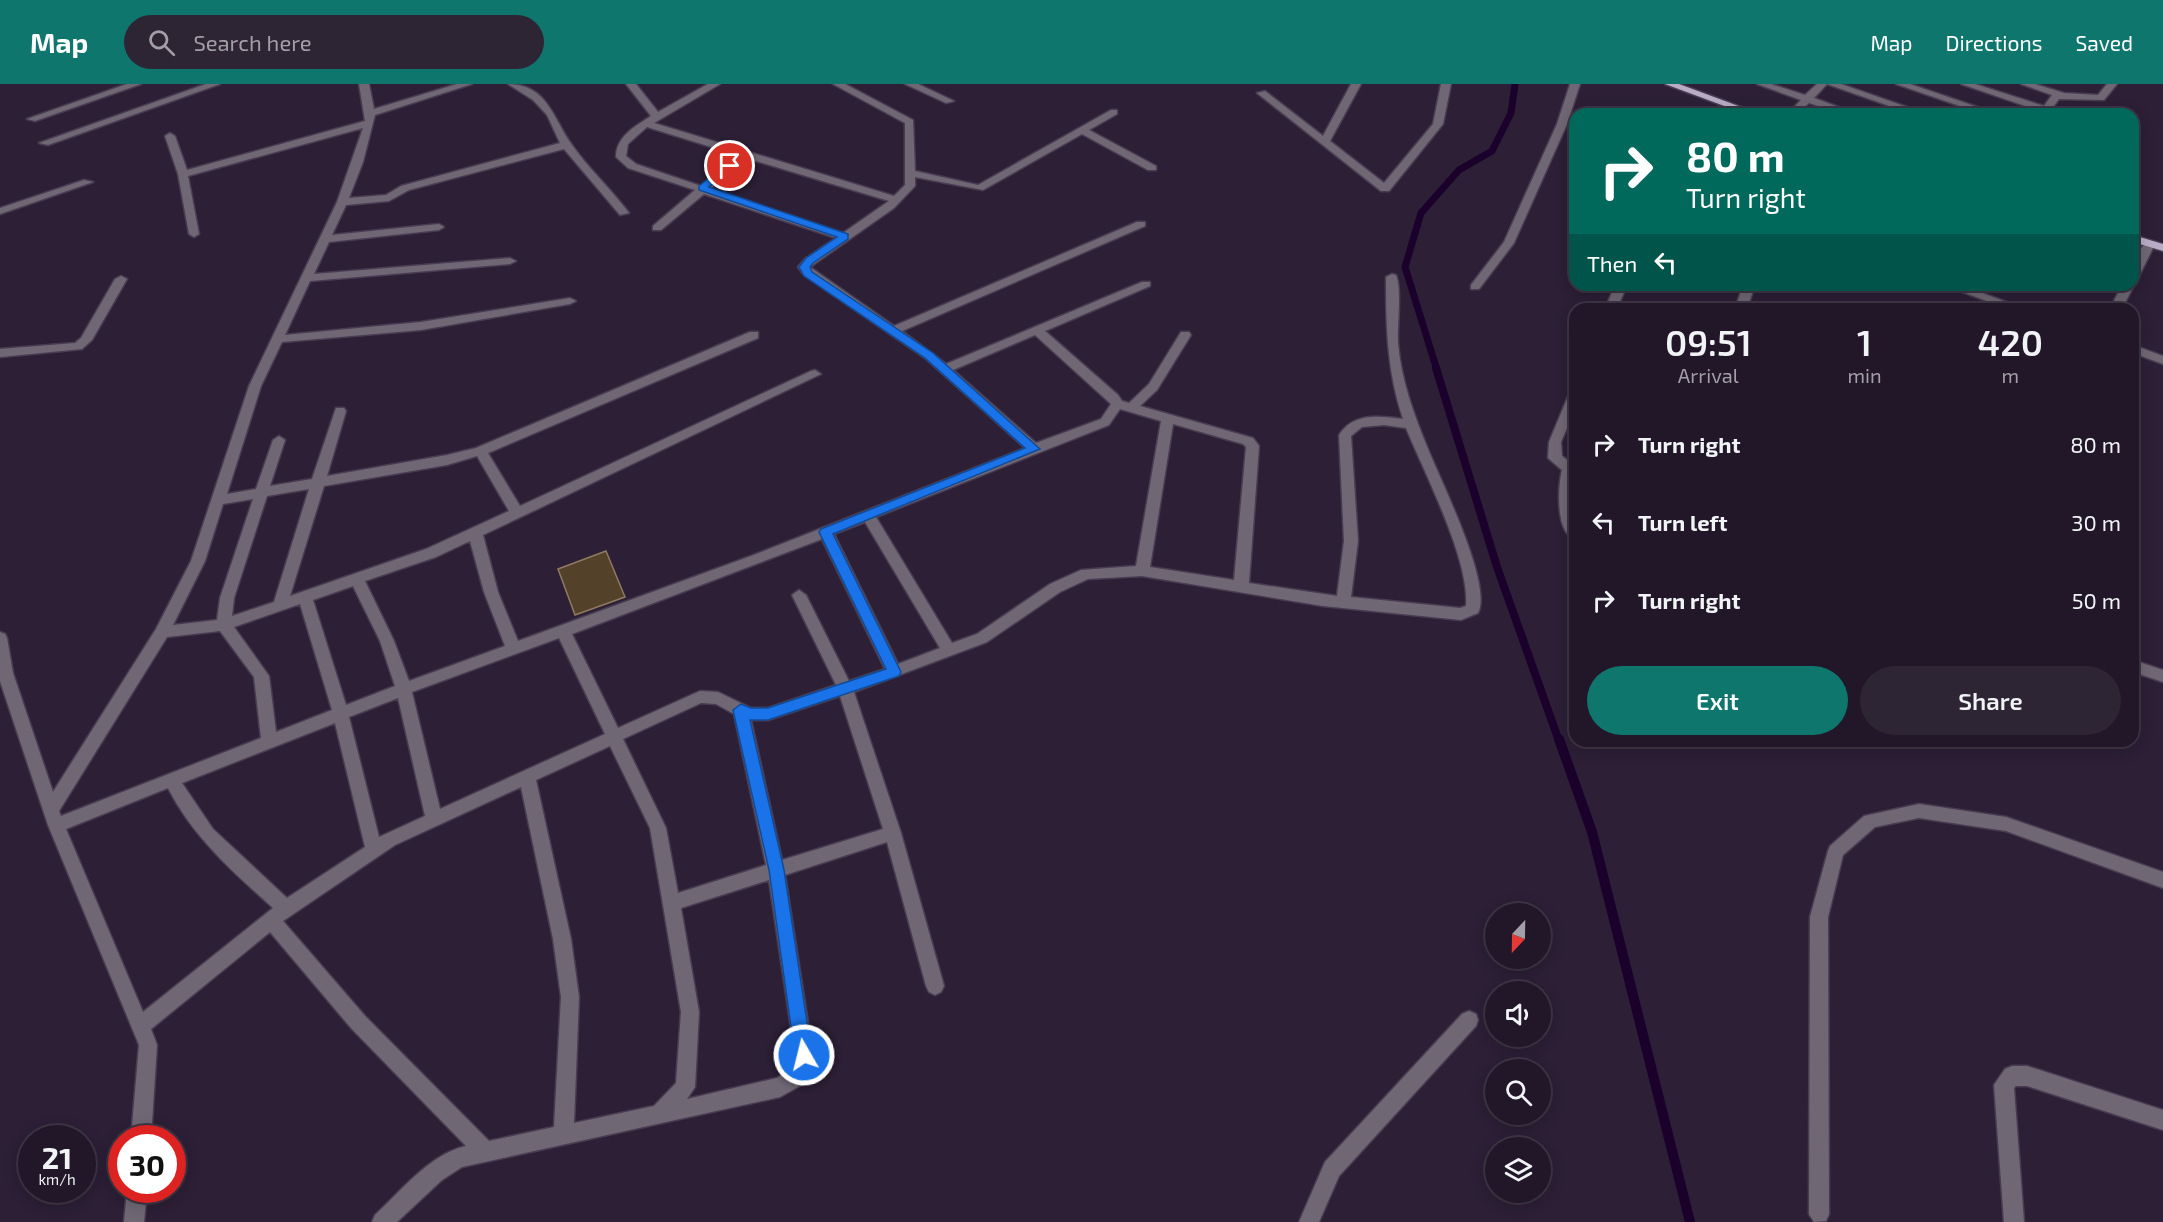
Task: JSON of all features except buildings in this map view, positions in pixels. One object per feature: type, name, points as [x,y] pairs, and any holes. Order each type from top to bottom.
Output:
[{"type":"main road","points":[[1670,84],[1738,108]]},
{"type":"main road","points":[[2139,240],[2163,248]]},
{"type":"street","points":[[32,119],[136,84]]},
{"type":"street","points":[[177,84],[183,95]]},
{"type":"street","points":[[44,143],[215,84]]},
{"type":"street","points":[[54,817],[162,632],[198,561],[255,386],[342,202],[370,118],[364,84]]},
{"type":"street","points":[[183,174],[267,153],[467,84]]},
{"type":"street","points":[[513,84],[536,98],[551,114],[566,144],[624,213]]},
{"type":"street","points":[[631,84],[658,118]]},
{"type":"street","points":[[716,84],[647,124],[625,141],[621,149],[621,157],[632,166],[844,237]]},
{"type":"street","points":[[838,84],[910,122],[910,186],[895,200],[809,261],[804,267],[807,273],[893,331],[944,369],[1034,449]]},
{"type":"street","points":[[910,84],[949,100]]},
{"type":"street","points":[[1325,142],[1356,84]]},
{"type":"street","points":[[1262,93],[1385,189],[1437,124],[1446,84]]},
{"type":"street","points":[[1475,287],[1509,243],[1562,124],[1575,84]]},
{"type":"street","points":[[1798,108],[1822,84]]},
{"type":"street","points":[[1832,84],[1904,108]]},
{"type":"street","points":[[1901,84],[1975,108]]},
{"type":"street","points":[[1966,84],[2034,108]]},
{"type":"street","points":[[2026,84],[2060,95],[2101,98],[2111,86]]},
{"type":"street","points":[[2099,84],[2111,86]]},
{"type":"street","points":[[1768,85],[1834,108]]},
{"type":"street","points":[[2049,108],[2060,95]]},
{"type":"street","points":[[910,173],[979,188],[1114,112]]},
{"type":"street","points":[[647,124],[895,200]]},
{"type":"street","points":[[1082,130],[1152,168]]},
{"type":"street","points":[[170,136],[183,174],[194,234]]},
{"type":"street","points":[[342,202],[389,198],[405,188],[566,144]]},
{"type":"street","points":[[657,228],[744,154]]},
{"type":"street","points":[[0,211],[88,182]]},
{"type":"street","points":[[893,331],[1141,224]]},
{"type":"street","points":[[324,239],[439,227]]},
{"type":"street","points":[[2139,265],[2150,244]]},
{"type":"street","points":[[306,278],[510,261]]},
{"type":"street","points":[[140,1026],[278,914],[374,850],[434,819],[700,697],[718,698],[749,714],[768,714],[950,651],[982,638],[1054,588],[1086,574],[1142,571],[1343,602],[1461,614],[1473,609],[1475,598],[1458,532],[1412,424],[1398,382],[1391,344],[1392,277]]},
{"type":"street","points":[[0,353],[78,346],[86,340],[122,279]]},
{"type":"street","points":[[944,369],[1146,284]]},
{"type":"street","points":[[1967,291],[2002,303]]},
{"type":"street","points":[[277,339],[422,326],[570,301]]},
{"type":"street","points":[[1037,330],[1114,398],[1117,404],[1248,441],[1253,446],[1241,587]]},
{"type":"street","points":[[218,500],[447,460],[480,451],[754,334]]},
{"type":"street","points":[[1131,408],[1153,387],[1185,334]]},
{"type":"street","points":[[2139,351],[2163,360]]},
{"type":"street","points":[[162,632],[224,625],[431,553],[815,374]]},
{"type":"street","points":[[54,817],[172,780],[404,689],[826,532],[1105,422],[1117,404]]},
{"type":"street","points":[[1569,408],[1555,442],[1555,459],[1569,470]]},
{"type":"street","points":[[280,606],[315,483],[340,411]]},
{"type":"street","points":[[1142,571],[1168,419]]},
{"type":"street","points":[[1343,602],[1351,541],[1345,435],[1350,425],[1360,421],[1412,424]]},
{"type":"street","points":[[269,741],[261,676],[224,625],[226,598],[259,493],[279,440]]},
{"type":"street","points":[[480,451],[517,512]]},
{"type":"street","points":[[1569,482],[1564,498],[1565,516],[1569,523]]},
{"type":"street","points":[[868,515],[950,651]]},
{"type":"street","points":[[475,532],[491,592],[514,649]]},
{"type":"street","points":[[826,532],[894,672]]},
{"type":"street","points":[[357,579],[387,641],[404,689],[434,819]]},
{"type":"street","points":[[799,596],[845,688],[893,833],[935,986]]},
{"type":"street","points":[[305,597],[330,666],[339,715],[374,850]]},
{"type":"street","points":[[563,631],[612,738],[658,828],[690,1011],[685,1087],[659,1115]]},
{"type":"street","points":[[0,638],[2,668],[54,817],[148,1045],[142,1125]]},
{"type":"street","points":[[2139,668],[2163,676]]},
{"type":"street","points":[[382,1222],[435,1173],[458,1158],[780,1087],[798,1076],[804,1055],[776,870],[741,710]]},
{"type":"street","points":[[527,775],[562,939],[570,998],[564,1135]]},
{"type":"street","points":[[172,780],[182,805],[278,914],[358,1022],[485,1152]]},
{"type":"street","points":[[1819,1214],[1819,917],[1836,851],[1870,821],[1919,811],[2006,824],[2163,880]]},
{"type":"street","points":[[671,903],[893,833]]},
{"type":"street","points":[[1309,1222],[1332,1169],[1469,1020]]},
{"type":"street","points":[[2014,1222],[2004,1085],[2012,1076],[2027,1076],[2163,1120]]},
{"type":"street","points":[[134,1222],[136,1203]]},
{"type":"waterway","points":[[1437,370],[1405,267],[1421,213],[1459,170],[1492,151],[1511,113],[1515,84]]},
{"type":"waterway","points":[[1436,368],[1497,567],[1559,741]]},
{"type":"waterway","points":[[1559,739],[1592,832],[1690,1222]]},
{"type":"route","points":[[730,166],[702,188],[844,237],[809,261],[804,267],[807,273],[929,355],[1034,449],[826,532],[894,672],[768,714],[749,714],[741,710],[776,870],[804,1055]]}]
